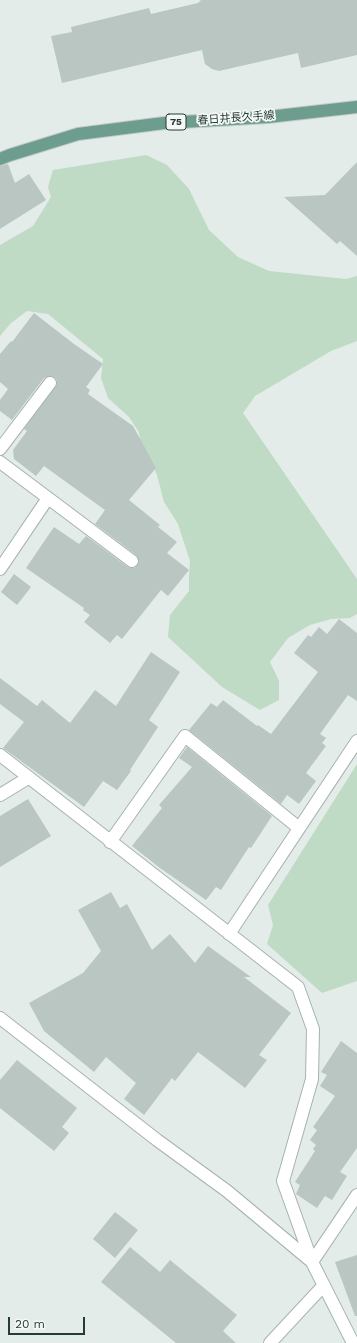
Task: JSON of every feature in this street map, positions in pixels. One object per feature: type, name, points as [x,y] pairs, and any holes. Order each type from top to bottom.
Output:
[{"type":"main road","name":"春日井長久手線","points":[[0,159],[78,134],[164,123],[268,117],[357,106]]},
{"type":"street","points":[[0,449],[50,383]]},
{"type":"street","points":[[0,462],[132,561]]},
{"type":"street","points":[[0,569],[48,498]]},
{"type":"street","points":[[110,842],[185,736],[299,828]]},
{"type":"street","points":[[229,934],[357,742]]},
{"type":"street","points":[[0,755],[298,988],[313,1029],[312,1079],[283,1181],[312,1262],[353,1343]]},
{"type":"street","points":[[0,795],[28,778]]},
{"type":"street","points":[[0,1018],[157,1140],[227,1191],[312,1262]]},
{"type":"street","points":[[312,1262],[357,1195]]},
{"type":"street","points":[[270,1343],[324,1285]]},
{"type":"green space","points":[[146,155],[167,165],[189,189],[209,230],[238,257],[269,271],[346,279],[357,276],[357,341],[331,351],[255,396],[243,413],[357,579],[357,614],[350,618],[331,619],[310,625],[288,638],[270,662],[279,681],[279,700],[260,710],[222,687],[168,637],[170,615],[189,591],[190,561],[178,524],[164,502],[157,475],[152,463],[141,452],[139,432],[129,417],[108,398],[101,378],[103,359],[48,314],[27,311],[11,323],[0,336],[0,245],[33,226],[51,197],[48,187],[53,170]]},
{"type":"green space","points":[[357,764],[357,981],[322,993],[267,944],[273,925],[268,905]]},
{"type":"building","points":[[201,0],[357,0],[357,55],[301,68],[298,53],[219,71],[212,69],[205,64],[202,50],[62,83],[51,36],[72,32],[71,27],[149,8],[151,14],[198,3]]},
{"type":"building","points":[[357,162],[357,256],[340,241],[337,244],[284,197],[325,195]]},
{"type":"building","points":[[8,164],[15,183],[29,174],[46,200],[0,229],[0,166]]},
{"type":"building","points":[[34,313],[103,364],[86,387],[90,390],[88,394],[133,426],[156,468],[129,500],[160,525],[158,527],[177,542],[167,553],[189,570],[168,596],[161,590],[122,639],[117,635],[110,643],[84,622],[90,615],[83,610],[84,608],[26,568],[54,527],[79,544],[86,536],[128,567],[135,568],[139,562],[136,555],[95,524],[105,510],[44,466],[36,476],[14,459],[13,450],[27,431],[24,429],[57,384],[57,380],[54,377],[51,376],[44,378],[12,420],[0,411],[0,400],[8,389],[0,382],[0,354],[11,341],[12,342]]},
{"type":"building","points":[[14,574],[31,587],[17,605],[1,592]]},
{"type":"building","points":[[339,619],[357,633],[357,701],[348,695],[320,734],[326,738],[322,743],[326,746],[306,773],[316,781],[299,804],[287,795],[281,804],[189,730],[211,703],[217,707],[223,700],[257,726],[258,725],[271,734],[318,672],[294,653],[308,635],[311,637],[319,627],[327,634]]},
{"type":"building","points":[[151,652],[180,672],[149,720],[158,727],[130,770],[131,771],[117,790],[103,781],[84,807],[3,748],[24,722],[0,704],[0,678],[37,706],[42,700],[70,723],[95,690],[116,706]]},
{"type":"building","points":[[187,747],[272,816],[251,848],[249,847],[221,890],[216,887],[206,900],[160,868],[132,846],[162,808],[159,805],[192,767],[179,758]]},
{"type":"building","points":[[28,799],[51,836],[0,867],[0,816]]},
{"type":"building","points":[[111,892],[120,908],[127,904],[152,950],[170,934],[195,963],[208,946],[251,977],[244,977],[291,1013],[259,1055],[267,1060],[245,1088],[198,1052],[175,1081],[172,1078],[144,1115],[124,1099],[136,1083],[106,1057],[94,1072],[44,1031],[29,1003],[83,973],[101,951],[78,910]]},
{"type":"building","points":[[341,1041],[357,1053],[357,1148],[340,1172],[347,1176],[332,1200],[325,1196],[317,1208],[296,1194],[300,1185],[295,1182],[315,1151],[313,1149],[316,1145],[310,1140],[317,1130],[313,1127],[335,1096],[320,1086],[327,1075],[321,1072]]},
{"type":"building","points":[[17,1060],[77,1108],[62,1127],[69,1133],[54,1151],[0,1108],[0,1080]]},
{"type":"building","points":[[115,1212],[138,1230],[115,1258],[93,1239]]},
{"type":"building","points":[[130,1247],[160,1272],[170,1260],[237,1315],[223,1331],[236,1343],[176,1343],[101,1282]]},
{"type":"building","points":[[357,1255],[357,1316],[355,1316],[335,1262]]}]
